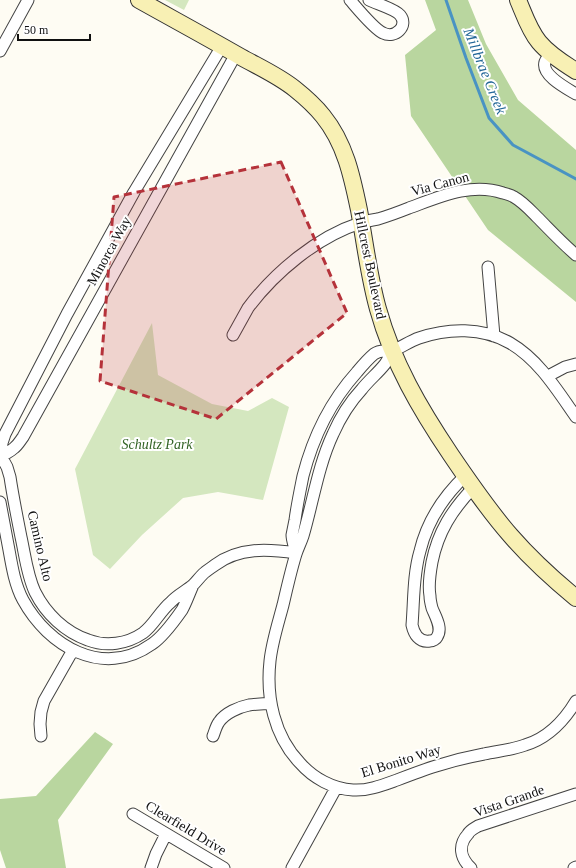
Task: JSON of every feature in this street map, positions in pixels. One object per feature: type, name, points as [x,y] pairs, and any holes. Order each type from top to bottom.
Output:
[{"type":"street","points":[[0,51],[28,0]]},
{"type":"street","name":"Hillcrest Boulevard","points":[[139,0],[295,89],[310,102],[324,118],[336,135],[345,154],[351,173],[373,291],[392,351],[413,395],[469,482],[510,536],[555,580],[576,598]]},
{"type":"street","points":[[350,0],[376,28],[384,34],[392,35],[400,31],[403,24],[401,16],[394,10],[378,5],[370,0]]},
{"type":"street","points":[[522,4],[530,27],[539,42],[550,54],[576,71]]},
{"type":"street","name":"Minorca Way","points":[[0,457],[5,434],[67,314],[134,192],[222,46]]},
{"type":"street","name":"Minorca Way","points":[[0,457],[13,449],[23,437],[236,54]]},
{"type":"street","points":[[550,54],[545,62],[545,70],[551,77],[576,94]]},
{"type":"street","name":"Via Canon","points":[[233,335],[248,309],[263,290],[284,269],[312,247],[344,229],[361,222],[387,216],[458,192],[473,189],[486,189],[514,196],[526,205],[576,255]]},
{"type":"street","points":[[488,267],[494,336]]},
{"type":"street","points":[[392,351],[417,339],[432,334],[450,331],[473,332],[494,336],[509,343],[524,353],[537,365],[548,376],[576,417]]},
{"type":"street","name":"El Bonito Way","points":[[392,351],[385,365],[365,385],[352,402],[333,433],[323,459],[303,536],[296,553],[273,642],[270,662],[269,682],[271,703],[275,722],[282,739],[292,755],[305,769],[319,779],[336,788],[354,790],[369,789],[435,766],[526,745],[550,732],[565,718],[576,701]]},
{"type":"street","points":[[548,376],[565,367],[576,364]]},
{"type":"street","name":"Camino Alto","points":[[0,457],[10,477],[26,565],[35,592],[53,618],[66,629],[79,637],[92,642],[114,644],[135,638],[153,624],[170,602],[193,585],[204,573],[227,557],[241,553],[264,550],[296,553]]},
{"type":"street","points":[[469,482],[456,508],[443,529],[430,571],[430,595],[432,607],[440,630],[437,637],[433,641],[426,642],[418,638],[414,633],[412,625],[416,569],[419,552],[424,536],[438,509],[455,485],[469,482]]},
{"type":"street","name":"Camino Alto","points":[[0,502],[12,568],[23,598],[31,613],[43,628],[58,641],[73,650],[88,656],[102,659],[129,656],[141,651],[153,644],[164,633],[182,610],[193,585]]},
{"type":"street","points":[[41,736],[41,712],[44,701],[73,650]]},
{"type":"street","points":[[213,736],[215,728],[220,720],[228,714],[249,705],[271,703]]},
{"type":"street","points":[[292,868],[336,788]]},
{"type":"street","name":"Vista Grande","points":[[470,868],[465,863],[461,852],[463,841],[469,832],[478,826],[576,794]]},
{"type":"street","name":"Clearfield Drive","points":[[133,814],[224,868]]},
{"type":"street","points":[[151,868],[166,834]]},
{"type":"highlighted area","points":[[281,162],[347,313],[216,419],[100,381],[114,197]]},
{"type":"green space","points":[[165,0],[189,0],[184,10]]},
{"type":"green space","points":[[425,0],[468,0],[486,44],[518,100],[576,150],[576,302],[488,230],[411,116],[405,55],[436,30]]},
{"type":"green space","name":"Schultz Park","points":[[152,323],[158,375],[212,404],[248,411],[272,398],[289,407],[263,500],[218,492],[183,498],[142,535],[110,569],[93,555],[75,469]]},
{"type":"green space","points":[[95,732],[113,744],[58,820],[66,868],[6,868],[0,850],[0,799],[36,796]]},
{"type":"waterway","name":"Millbrae Creek","points":[[446,0],[489,118],[513,145],[576,179]]}]
